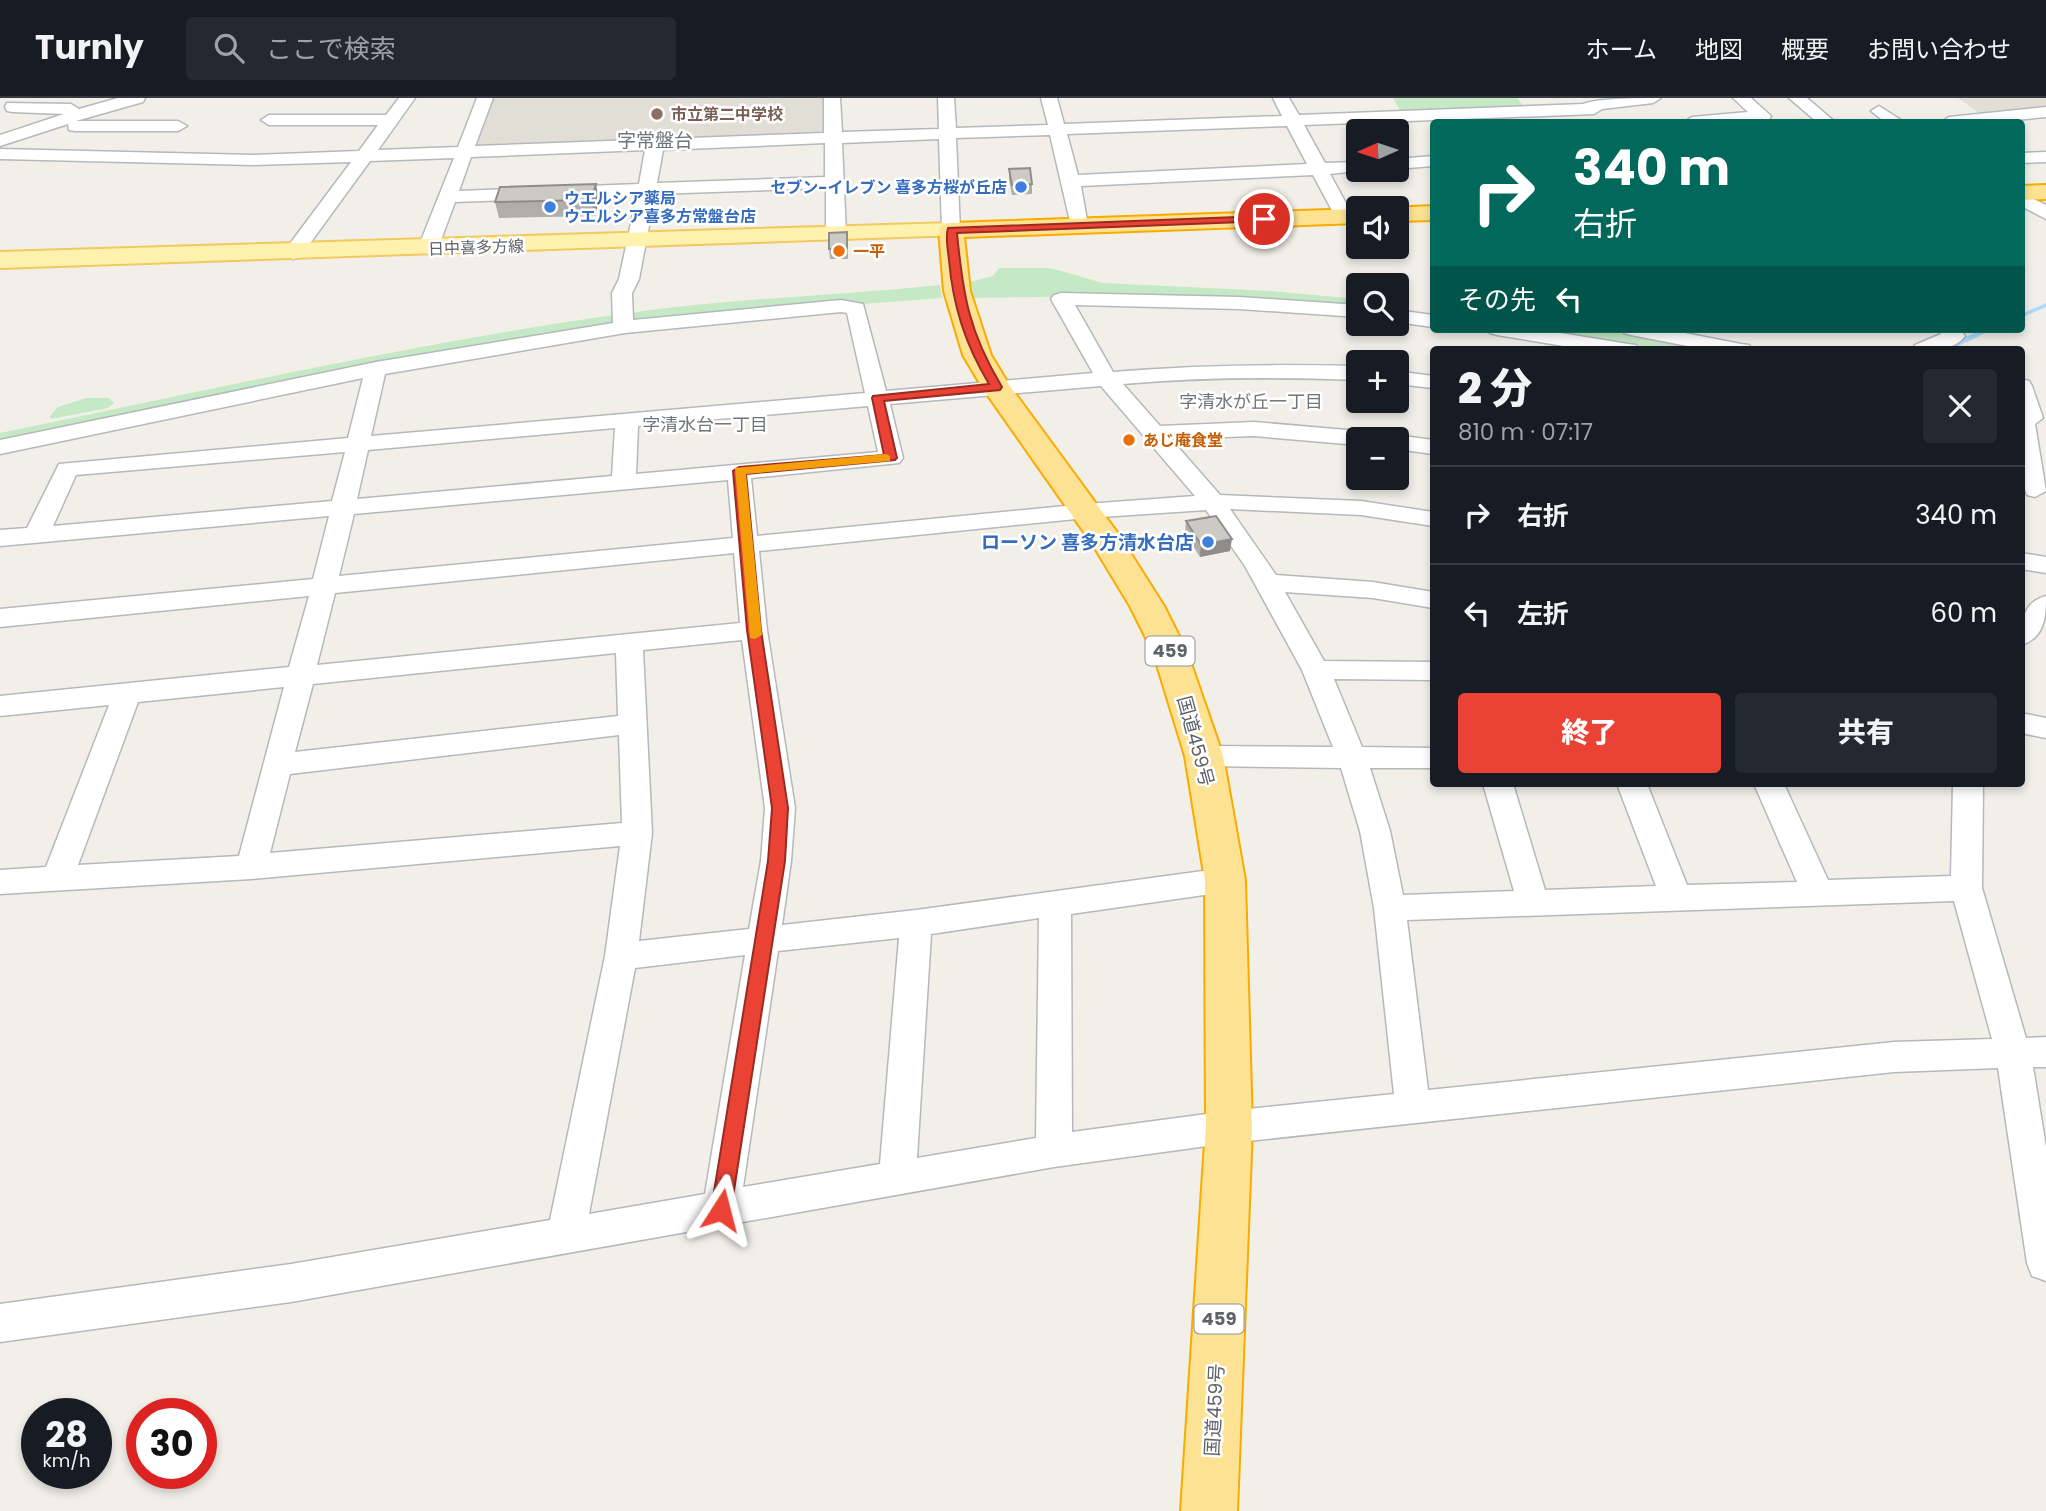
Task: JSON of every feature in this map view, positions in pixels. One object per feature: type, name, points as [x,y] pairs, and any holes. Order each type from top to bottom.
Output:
[{"type":"highway","points":[[2025,195],[2046,192]]},
{"type":"highway","points":[[1409,214],[1430,213]]},
{"type":"highway","points":[[951,230],[1346,216]]},
{"type":"highway","name":"国道459号","points":[[951,230],[957,291],[977,355],[996,387],[1086,511],[1147,606],[1170,652],[1204,756],[1225,880],[1229,1127],[1209,1511]]},
{"type":"main road","name":"日中喜多方線","points":[[0,260],[293,253],[951,230]]},
{"type":"street","points":[[40,108],[54,98]]},
{"type":"street","points":[[293,253],[407,98]]},
{"type":"street","points":[[428,248],[485,98]]},
{"type":"street","points":[[832,98],[836,234]]},
{"type":"street","points":[[946,98],[951,230]]},
{"type":"street","points":[[1049,98],[1071,181],[1079,226]]},
{"type":"street","points":[[1281,98],[1318,170],[1346,209]]},
{"type":"street","points":[[1381,98],[1392,116]]},
{"type":"street","points":[[0,154],[253,160],[949,133],[1057,128],[1186,117],[1290,120],[1392,116],[1439,118],[1594,109],[1653,98]]},
{"type":"street","points":[[1681,112],[1763,116],[1741,98]]},
{"type":"street","points":[[1797,98],[1823,119]]},
{"type":"street","points":[[0,141],[92,110],[137,99]]},
{"type":"street","points":[[1964,105],[1981,117]]},
{"type":"street","points":[[13,107],[92,110]]},
{"type":"street","points":[[1880,111],[1892,119]]},
{"type":"street","points":[[1968,119],[2044,113]]},
{"type":"street","points":[[269,120],[391,120]]},
{"type":"street","points":[[43,126],[178,126]]},
{"type":"street","points":[[623,327],[622,293],[629,279],[638,241],[655,144]]},
{"type":"street","points":[[2025,158],[2046,158]]},
{"type":"street","points":[[1409,163],[1430,161]]},
{"type":"street","points":[[1071,181],[1346,168]]},
{"type":"street","points":[[449,197],[834,182]]},
{"type":"street","points":[[2025,198],[2046,214]]},
{"type":"street","points":[[1346,310],[1239,303],[1061,299],[1105,378],[1213,502],[1268,583],[1316,670],[1352,757],[1375,831],[1390,908],[1413,1110]]},
{"type":"street","points":[[0,447],[376,368],[623,327],[733,314],[841,306],[856,308],[891,458],[0,538]]},
{"type":"street","points":[[1409,318],[1430,321]]},
{"type":"street","points":[[1652,333],[1722,346]]},
{"type":"street","points":[[1932,346],[1955,335],[1953,333]]},
{"type":"street","points":[[1508,337],[1591,346]]},
{"type":"street","points":[[251,867],[360,444],[376,368]]},
{"type":"street","points":[[66,469],[1105,378],[1228,370],[1346,373]]},
{"type":"street","points":[[1409,379],[1430,382]]},
{"type":"street","points":[[2025,384],[2046,386]]},
{"type":"street","points":[[2025,398],[2031,418],[2034,489]]},
{"type":"street","points":[[624,481],[627,419]]},
{"type":"street","points":[[36,535],[85,429]]},
{"type":"street","points":[[1153,433],[1254,429],[1346,437]]},
{"type":"street","points":[[1409,444],[1430,447]]},
{"type":"street","points":[[721,1210],[776,861],[780,808],[754,630],[739,471]]},
{"type":"street","points":[[0,618],[1086,511],[1213,502],[1362,508],[1430,519]]},
{"type":"street","points":[[2025,562],[2046,565]]},
{"type":"street","points":[[1268,583],[1373,590],[1430,600]]},
{"type":"street","points":[[2025,631],[2046,604]]},
{"type":"street","points":[[0,706],[754,630]]},
{"type":"street","points":[[2025,637],[2046,641]]},
{"type":"street","points":[[566,1236],[621,956],[637,833],[629,643]]},
{"type":"street","points":[[1316,670],[1430,671]]},
{"type":"street","points":[[57,879],[127,693]]},
{"type":"street","points":[[276,765],[631,724]]},
{"type":"street","points":[[2025,724],[2046,729]]},
{"type":"street","points":[[1204,756],[1430,758]]},
{"type":"street","points":[[1499,787],[1532,903]]},
{"type":"street","points":[[1633,787],[1677,899]]},
{"type":"street","points":[[1770,787],[1818,893]]},
{"type":"street","points":[[1968,787],[1966,888],[2030,1051],[2046,1263]]},
{"type":"street","points":[[0,882],[251,867],[637,833]]},
{"type":"street","points":[[621,956],[916,923],[1225,880]]},
{"type":"street","points":[[1390,908],[1966,888]]},
{"type":"street","points":[[1054,1151],[1055,904]]},
{"type":"street","points":[[897,1179],[916,923]]},
{"type":"street","points":[[0,1323],[291,1283],[1054,1151],[1229,1127],[1413,1110],[1894,1057],[2030,1051]]},
{"type":"shaded area","name":"市立第二中学校","points":[[490,98],[829,98],[829,131],[820,135],[478,149],[473,145]]},
{"type":"shaded area","points":[[1958,98],[2046,98],[2046,109],[1979,113]]},
{"type":"green space","points":[[1393,98],[1517,98],[1524,107],[1400,110]]},
{"type":"green space","points":[[999,268],[1050,268],[1103,283],[1270,291],[1346,298],[1346,309],[1108,296],[963,298],[962,284],[993,276]]},
{"type":"green space","points":[[940,285],[942,298],[701,316],[0,444],[0,433],[471,338],[668,308]]},
{"type":"green space","points":[[1534,333],[1619,333],[1694,346],[1617,346]]},
{"type":"green space","points":[[86,398],[109,398],[114,403],[108,408],[51,419],[50,416],[58,407]]},
{"type":"building","points":[[1030,168],[1032,184],[1012,185],[1009,169]]},
{"type":"building","points":[[596,184],[591,200],[495,202],[500,187]]},
{"type":"building","points":[[847,232],[847,248],[829,249],[829,233]]},
{"type":"building","points":[[1216,516],[1232,539],[1201,545],[1186,521]]},
{"type":"waterway","points":[[2025,314],[2046,305]]},
{"type":"waterway","points":[[1972,337],[1982,333]]},
{"type":"waterway","points":[[1952,346],[1976,335]]},
{"type":"slow traffic","points":[[755,635],[739,471],[886,458]]},
{"type":"place","name":"市立第二中学校","points":[[657,114]]},
{"type":"place","name":"セブン-イレブン 喜多方桜が丘店","points":[[1021,187]]},
{"type":"place","name":"ウエルシア薬局 ウエルシア喜多方常盤台店","points":[[550,207]]},
{"type":"place","name":"一平","points":[[839,251]]},
{"type":"place","name":"あじ庵食堂","points":[[1129,440]]},
{"type":"place","name":"ローソン 喜多方清水台店","points":[[1208,542]]},
{"type":"district","name":"字常盤台","points":[[655,140]]},
{"type":"district","name":"字清水が丘一丁目","points":[[1251,402]]},
{"type":"district","name":"字清水台一丁目","points":[[705,425]]},
{"type":"route","points":[[721,1210],[776,861],[780,808],[754,630],[739,471],[891,458],[877,398],[996,387],[977,355],[965,323],[957,291],[951,230],[1264,219]]}]
